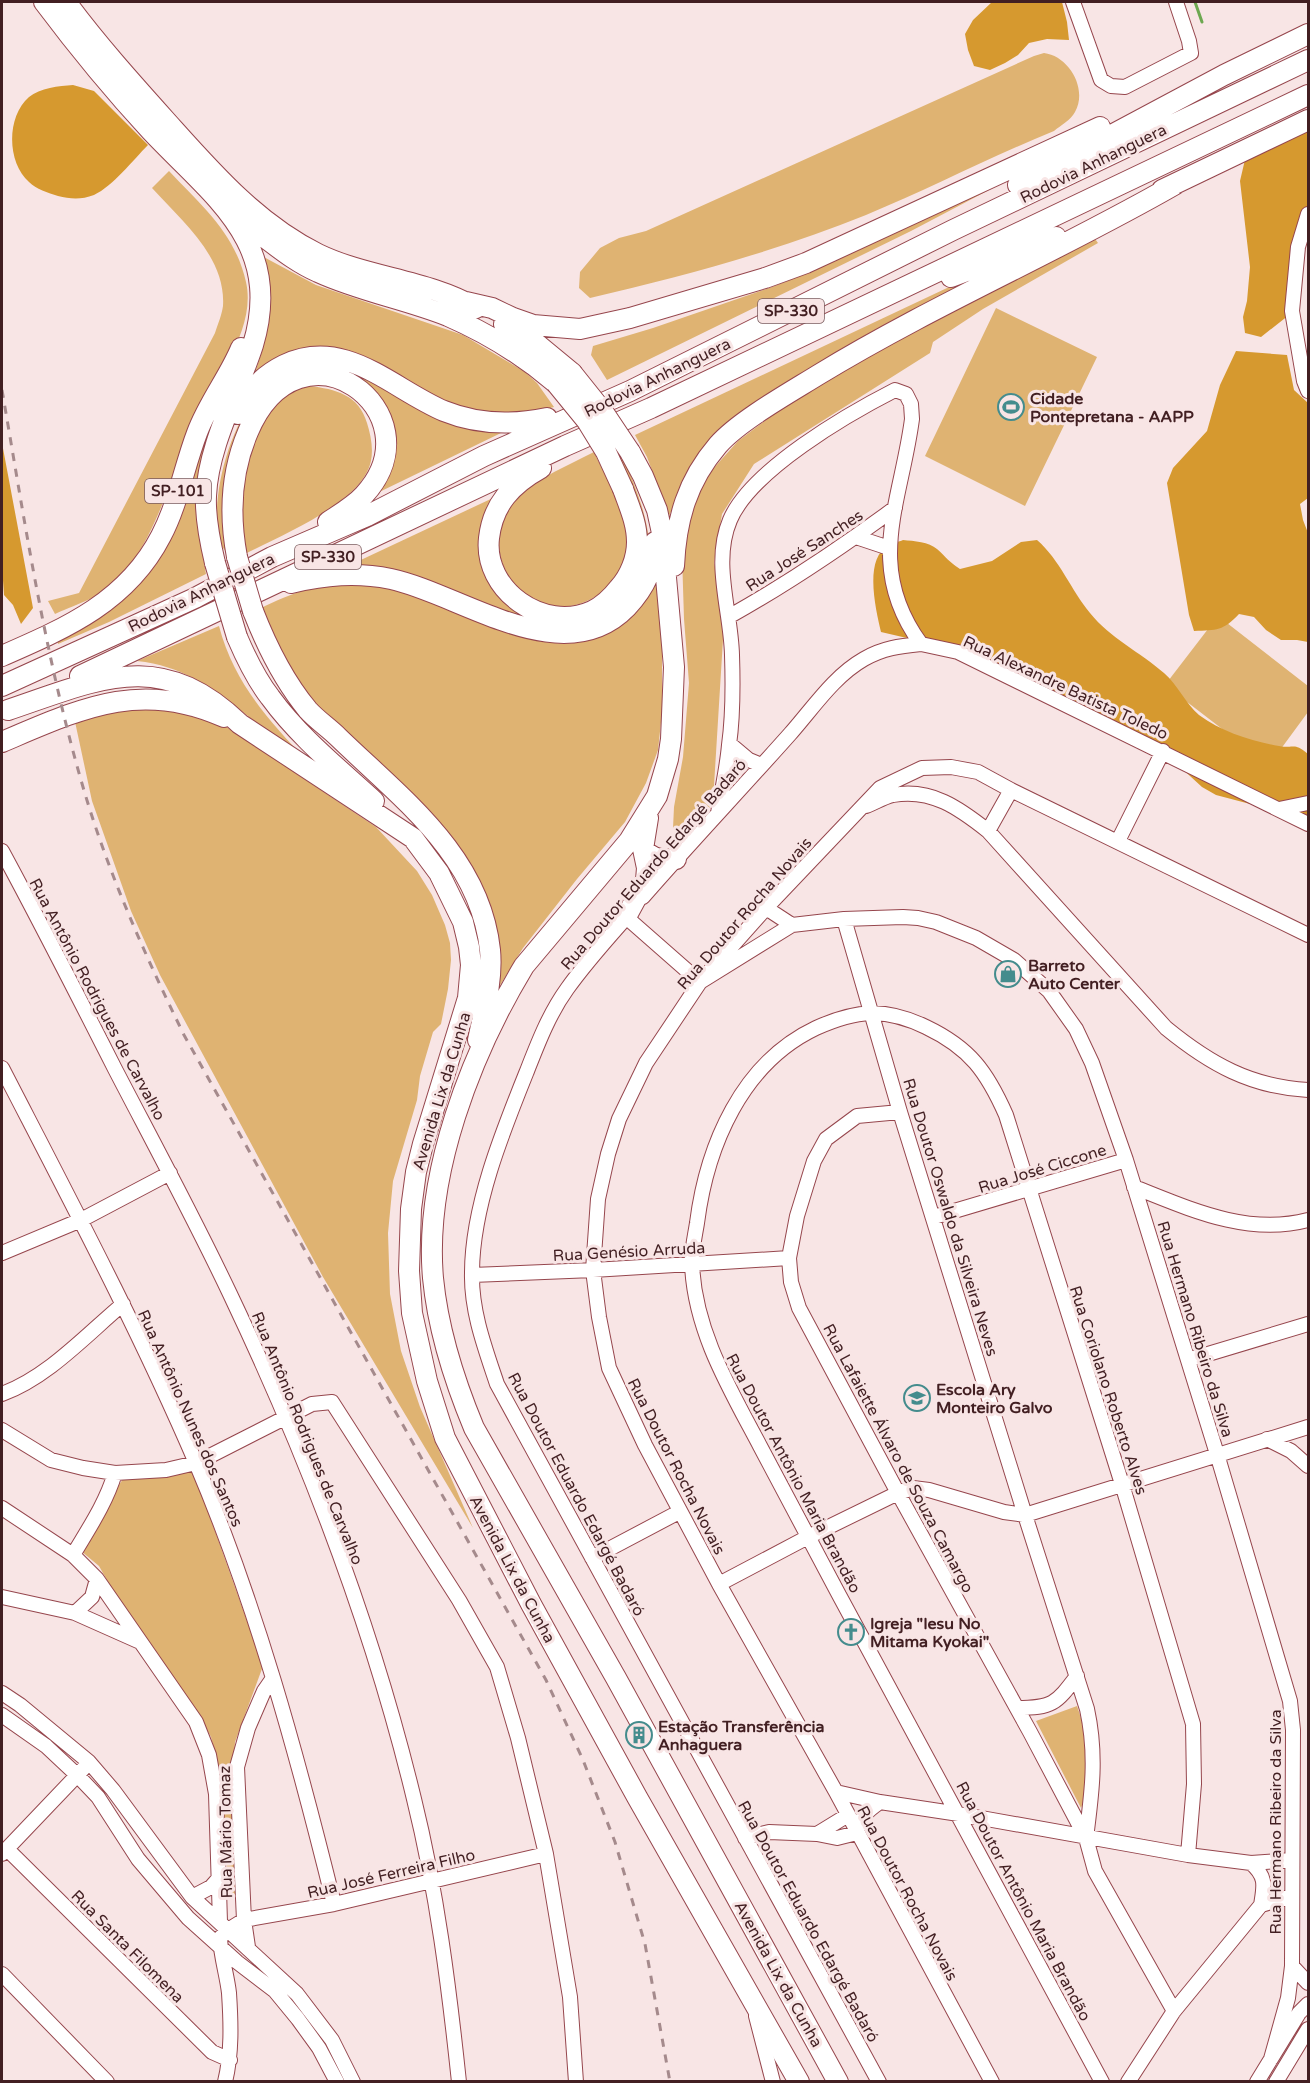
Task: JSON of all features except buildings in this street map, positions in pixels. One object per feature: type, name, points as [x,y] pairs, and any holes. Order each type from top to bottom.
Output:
[{"type":"highway","name":"SP-101","points":[[44,2],[73,40],[184,152],[258,214],[292,239],[318,254],[349,267],[466,302],[532,340],[564,378],[604,413],[643,476]]},
{"type":"highway","name":"SP-101","points":[[66,2],[156,123]]},
{"type":"highway","points":[[484,456],[547,418],[896,248],[1224,75],[1308,34]]},
{"type":"highway","name":"Rodovia Anhanguera","points":[[4,685],[195,598],[272,557],[367,516],[484,456],[630,391],[985,215],[1308,60]]},
{"type":"highway","points":[[466,302],[492,308],[533,325],[580,329],[630,318],[754,281],[806,263],[1116,120],[1224,75]]},
{"type":"highway","name":"Rodovia Anhanguera","points":[[5,712],[252,602],[565,446],[651,408],[1308,95]]},
{"type":"highway","points":[[807,333],[861,315],[915,291],[1050,240],[1174,185],[1308,120]]},
{"type":"highway","name":"SP-101","points":[[2,656],[85,617],[120,591],[144,564],[162,535],[198,430],[248,332],[252,310],[253,254],[239,224],[184,152]]},
{"type":"highway","points":[[672,635],[675,548],[685,498],[698,470],[719,444],[735,429],[850,356],[1125,213],[1174,185]]},
{"type":"highway","points":[[229,212],[294,260],[317,272],[447,316],[564,378],[587,421],[606,452],[623,489],[632,514],[637,542],[625,581],[602,605],[590,612],[566,616],[548,615],[532,610],[508,593],[492,566],[488,548],[490,525],[495,509],[506,494],[523,478],[651,408]]},
{"type":"highway","points":[[253,254],[261,298],[259,321],[249,356],[216,447],[206,496],[209,537],[214,563],[237,637],[259,682],[271,700],[306,739],[413,838]]},
{"type":"highway","points":[[206,496],[213,484],[245,398],[271,372],[291,362],[330,357],[348,360],[377,373],[443,411],[464,417],[497,423],[547,418]]},
{"type":"highway","points":[[272,557],[350,508],[369,489],[381,468],[385,455],[382,421],[375,405],[361,389],[350,382],[323,375],[308,376],[293,381],[271,394],[256,413],[244,441],[232,491],[232,530],[237,557],[264,641],[279,671],[309,711],[436,832],[457,859],[474,889],[484,918],[490,951],[490,980],[470,1075]]},
{"type":"highway","points":[[643,476],[657,510],[662,533],[672,635]]},
{"type":"highway","points":[[252,602],[318,577],[362,574],[414,585],[531,630],[570,633],[593,628],[621,613],[644,586],[651,568],[655,545],[643,476]]},
{"type":"highway","name":"Avenida Lix da Cunha","points":[[672,635],[674,667],[671,739],[668,759],[657,796],[629,842],[529,958],[511,988],[470,1075],[454,1118],[441,1171],[433,1248],[433,1278],[442,1334],[457,1385],[474,1428],[616,1678],[838,2082]]},
{"type":"highway","name":"Avenida Lix da Cunha","points":[[5,712],[96,680],[117,676],[159,678],[181,684],[205,695],[240,724],[413,838],[439,873],[455,903],[465,930],[471,965],[468,998],[423,1144],[416,1172],[411,1209],[408,1271],[412,1314],[427,1381],[445,1438],[478,1505],[637,1797],[799,2082]]},
{"type":"highway","points":[[2,742],[98,704],[132,698],[178,702],[240,724]]},
{"type":"highway","points":[[626,917],[645,880],[647,868],[643,849],[650,808]]},
{"type":"highway","points":[[643,849],[652,858],[676,859]]},
{"type":"street","points":[[1073,2],[1101,80],[1111,86],[1125,87],[1191,53],[1176,2]]},
{"type":"street","points":[[1308,214],[1298,247],[1292,311],[1304,381],[1308,391]]},
{"type":"street","points":[[718,813],[730,744],[732,655],[730,616],[722,569],[729,520],[741,500],[782,459],[866,405],[896,390],[906,394],[912,418],[888,548],[891,580],[907,624],[921,644]]},
{"type":"street","name":"Rua José Sanches","points":[[730,616],[856,537],[895,508]]},
{"type":"street","points":[[856,537],[888,548]]},
{"type":"street","points":[[725,594],[755,602]]},
{"type":"street","points":[[893,647],[907,624]]},
{"type":"street","name":"Rua Doutor Eduardo Edargé Badaró","points":[[879,2082],[497,1384],[481,1337],[474,1306],[473,1239],[480,1204],[514,1102],[543,1031],[567,990],[676,859],[792,732],[817,701],[862,660],[893,647],[921,644]]},
{"type":"street","name":"Rua Alexandre Batista Toledo","points":[[921,644],[958,652],[1308,824]]},
{"type":"street","points":[[730,744],[749,760],[761,765]]},
{"type":"street","points":[[1118,841],[1163,751]]},
{"type":"street","name":"Rua Doutor Rocha Novais","points":[[992,2082],[856,1833],[836,1792],[679,1512],[635,1426],[609,1368],[593,1270],[598,1199],[608,1154],[619,1119],[642,1070],[700,982],[766,908],[880,788],[922,768],[951,767],[978,772],[1308,935]]},
{"type":"street","points":[[988,831],[1011,790]]},
{"type":"street","points":[[859,810],[891,795],[916,793],[942,800],[960,809],[988,831],[1174,1035],[1217,1065],[1254,1082],[1308,1090]]},
{"type":"street","points":[[1279,809],[1308,803]]},
{"type":"street","name":"Rua Antônio Rodrigues de Carvalho","points":[[3,859],[170,1173],[230,1293],[322,1507],[377,1666],[414,1799],[433,1880],[459,2082]]},
{"type":"street","points":[[766,908],[792,925]]},
{"type":"street","points":[[626,917],[700,982]]},
{"type":"street","name":"Rua Hermano Ribeiro da Silva","points":[[700,982],[792,925],[843,919],[903,917],[927,920],[976,938],[1014,960],[1049,991],[1076,1029],[1092,1063],[1126,1160],[1290,1701],[1293,1730],[1292,1966],[1288,1998],[1271,2059]]},
{"type":"street","name":"Rua Doutor Oswaldo da Silveira Neves","points":[[843,919],[900,1112],[1087,1708],[1092,1734],[1094,1781],[1086,1838]]},
{"type":"street","name":"Rua Coriolano Roberto Alves","points":[[870,1012],[898,1016],[941,1034],[958,1045],[980,1068],[994,1089],[1006,1115],[1122,1484],[1193,1724],[1194,1784],[1188,1855]]},
{"type":"street","name":"Rua Doutor Antônio Maria Brandão","points":[[870,1012],[833,1020],[799,1036],[771,1059],[750,1082],[725,1122],[708,1164],[691,1264],[701,1319],[712,1354],[808,1537],[1102,2082]]},
{"type":"street","name":"Rua Antônio Nunes dos Santos","points":[[2,1068],[123,1304],[196,1463],[237,1568],[273,1678],[308,1799],[334,1904]]},
{"type":"street","name":"Rua Lafaiette Álvaro de Souza Camargo","points":[[900,1112],[857,1116],[826,1139],[814,1161],[797,1216],[789,1258],[791,1282],[799,1308],[1030,1732],[1086,1838],[1095,1871],[1174,2011]]},
{"type":"street","name":"Rua José Ciccone","points":[[934,1217],[1126,1160]]},
{"type":"street","points":[[2,1253],[81,1220],[170,1173]]},
{"type":"street","points":[[1134,1187],[1185,1208],[1240,1224],[1257,1225],[1308,1220]]},
{"type":"street","name":"Rua Genésio Arruda","points":[[472,1275],[789,1258]]},
{"type":"street","points":[[2,1394],[20,1387],[45,1370],[123,1304]]},
{"type":"street","points":[[1188,1360],[1308,1324]]},
{"type":"street","points":[[2,1430],[51,1460],[83,1468],[115,1473],[166,1470],[196,1463],[312,1404],[332,1402],[459,1600],[497,1667],[518,1738],[546,1854],[570,1997],[576,2082]]},
{"type":"street","points":[[718,1584],[808,1537],[898,1493],[913,1488],[929,1490],[1004,1512],[1025,1515],[1308,1427]]},
{"type":"street","points":[[1267,1439],[1291,1452],[1308,1466]]},
{"type":"street","points":[[73,1554],[99,1513],[115,1473]]},
{"type":"street","points":[[2,1508],[73,1554],[97,1579],[196,1722],[209,1755],[216,1794],[218,1880],[224,1925],[220,1946],[229,1992],[230,2060],[235,2082]]},
{"type":"street","points":[[592,1558],[679,1512]]},
{"type":"street","points":[[75,1613],[92,1597],[97,1579]]},
{"type":"street","points":[[2,1597],[75,1613],[140,1642]]},
{"type":"street","points":[[1017,1708],[1041,1708],[1060,1698],[1077,1676]]},
{"type":"street","name":"Rua Mário Tomaz","points":[[248,1947],[244,1920],[237,1767],[248,1728],[264,1691],[273,1678]]},
{"type":"street","points":[[2,1693],[89,1762],[113,1790],[192,1897],[297,1994],[332,2040],[353,2082]]},
{"type":"street","points":[[1060,1698],[1087,1708]]},
{"type":"street","points":[[1030,1732],[1041,1708]]},
{"type":"street","points":[[2,1716],[46,1746],[98,1797],[138,1859],[188,1918],[237,1962],[274,1991],[298,2019],[319,2048],[337,2082]]},
{"type":"street","points":[[4,1851],[89,1762]]},
{"type":"street","points":[[836,1792],[880,1802],[1188,1855],[1251,1863],[1292,1860]]},
{"type":"street","points":[[745,1839],[769,1832],[817,1834],[837,1838],[856,1833],[865,1813],[880,1802]]},
{"type":"street","points":[[817,1834],[848,1815]]},
{"type":"street","name":"Rua Santa Filomena","points":[[4,1851],[212,2052],[230,2060]]},
{"type":"street","name":"Rua José Ferreira Filho","points":[[244,1920],[334,1904],[546,1854]]},
{"type":"street","points":[[1128,2082],[1174,2011],[1261,1905],[1264,1882],[1260,1871],[1251,1863]]},
{"type":"street","points":[[192,1897],[211,1887],[218,1880]]},
{"type":"street","points":[[1261,1905],[1292,1896]]},
{"type":"street","name":"Rua Mário Tomaz","points":[[224,1925],[244,1920]]},
{"type":"street","points":[[229,1992],[235,1977],[237,1962],[248,1947]]},
{"type":"street","points":[[1292,1966],[1308,1983]]},
{"type":"street","points":[[2,1974],[107,2082]]},
{"type":"street","points":[[751,1997],[773,2082]]},
{"type":"street","points":[[1257,2082],[1305,2012],[1288,1998]]},
{"type":"street","points":[[1276,2082],[1308,2029]]},
{"type":"street","points":[[225,2082],[230,2060]]},
{"type":"shaded area","points":[[992,2],[1062,2],[1069,40],[1047,39],[1029,43],[1018,55],[990,70],[974,66],[965,34],[973,20]]},
{"type":"shaded area","points":[[1044,53],[1053,55],[1068,67],[1074,75],[1079,94],[1073,115],[1054,131],[890,205],[799,240],[695,272],[590,298],[579,288],[580,272],[600,248],[619,238],[646,231]]},
{"type":"shaded area","points":[[73,85],[94,91],[148,145],[115,179],[101,191],[89,197],[62,197],[39,189],[22,174],[13,152],[13,128],[16,116],[29,97],[44,90]]},
{"type":"shaded area","points":[[1308,112],[1308,209],[1296,231],[1289,315],[1261,337],[1245,333],[1243,317],[1250,267],[1240,181],[1247,151]]},
{"type":"shaded area","points":[[1050,158],[911,231],[607,380],[591,355],[593,346],[653,328],[815,270]]},
{"type":"shaded area","points":[[169,171],[216,221],[234,249],[246,282],[248,300],[245,319],[231,356],[194,425],[161,508],[130,565],[112,588],[55,614],[48,601],[79,593],[215,333],[222,312],[222,288],[210,256],[200,241],[152,188]]},
{"type":"shaded area","points":[[1093,236],[1098,243],[983,309],[933,342],[930,353],[754,464],[722,514],[714,563],[725,607],[713,802],[701,819],[690,828],[685,831],[673,828],[674,807],[683,757],[689,683],[682,555],[688,515],[703,480],[738,441],[790,402],[857,360]]},
{"type":"shaded area","points":[[1044,247],[868,339],[688,474],[669,516],[647,457],[635,435],[947,288]]},
{"type":"shaded area","points":[[260,255],[316,285],[463,335],[525,372],[537,383],[554,407],[540,411],[473,415],[353,358],[253,378],[267,331],[269,303]]},
{"type":"shaded area","name":"Cidade Pontepretana - AAPP","points":[[996,308],[1097,357],[1025,506],[925,456]]},
{"type":"shaded area","points":[[1236,351],[1287,355],[1294,390],[1308,403],[1308,498],[1300,504],[1308,533],[1308,642],[1281,640],[1266,630],[1254,617],[1239,614],[1228,624],[1219,628],[1194,631],[1189,615],[1167,483],[1173,468],[1207,431],[1220,385]]},
{"type":"shaded area","points":[[312,366],[336,368],[362,378],[453,423],[474,430],[501,433],[369,497],[388,431],[336,374],[259,400],[228,555],[219,539],[218,499],[221,476],[236,430],[259,392],[273,379]]},
{"type":"shaded area","points":[[309,386],[345,395],[358,406],[363,413],[370,435],[372,454],[370,466],[358,485],[330,509],[245,554],[239,525],[248,449],[272,404],[297,388]]},
{"type":"shaded area","points":[[213,423],[198,499],[199,532],[206,574],[109,622],[58,644],[57,637],[125,593]]},
{"type":"shaded area","points":[[2,443],[33,608],[21,624],[13,605],[4,595]]},
{"type":"shaded area","points":[[594,452],[618,501],[625,522],[628,540],[625,562],[619,575],[609,586],[584,602],[559,607],[536,601],[517,587],[504,568],[499,545],[503,520],[519,496],[527,489]]},
{"type":"shaded area","points":[[624,458],[646,520],[649,542],[648,557],[644,572],[628,598],[617,609],[589,625],[563,629],[529,624],[407,573],[348,566],[495,497],[482,531],[482,560],[491,585],[508,604],[529,618],[553,624],[579,623],[604,613],[626,594],[640,570],[643,557],[643,533],[635,501],[619,460]]},
{"type":"shaded area","points":[[903,540],[921,542],[934,547],[960,569],[992,561],[1021,542],[1037,540],[1059,566],[1083,604],[1098,622],[1164,673],[1199,715],[1237,735],[1268,744],[1297,747],[1308,754],[1308,815],[1299,817],[1216,795],[1202,787],[1178,765],[950,648],[881,632],[873,585],[876,561],[889,545]]},
{"type":"shaded area","points":[[657,577],[662,632],[662,713],[658,750],[646,783],[625,822],[523,948],[494,995],[482,899],[307,704],[259,609],[312,588],[339,583],[368,583],[398,589],[430,600],[495,628],[527,638],[559,643],[590,640],[619,626],[642,604]]},
{"type":"shaded area","points":[[1218,616],[1308,686],[1308,712],[1269,765],[1165,685]]},
{"type":"shaded area","points":[[219,626],[225,646],[243,683],[266,715],[307,761],[207,686],[168,667],[137,661]]},
{"type":"shaded area","points":[[154,704],[219,722],[376,827],[417,871],[432,895],[445,925],[450,943],[451,960],[441,1024],[433,1032],[420,1076],[417,1100],[393,1181],[388,1233],[390,1294],[401,1351],[420,1407],[473,1528],[323,1277],[160,975],[131,911],[92,801],[74,717]]},
{"type":"shaded area","points":[[193,1469],[263,1666],[235,1742],[233,1772],[240,1896],[230,1897],[215,1753],[211,1737],[197,1711],[128,1617],[99,1566],[81,1551],[86,1534],[125,1476]]},
{"type":"shaded area","points":[[1077,1706],[1087,1743],[1088,1757],[1087,1783],[1081,1808],[1036,1721]]},
{"type":"waterway","points":[[1195,2],[1202,22]]},
{"type":"railway","points":[[2,390],[37,590],[58,689],[83,787],[116,882],[141,944],[184,1035],[546,1680],[583,1760],[615,1842],[645,1944],[670,2082]]},
{"type":"place","name":"Cidade Pontepretana - AAPP","points":[[1011,407]]},
{"type":"place","name":"Barreto Auto Center","points":[[1008,974]]},
{"type":"place","name":"Escola Ary Monteiro Galvo","points":[[917,1398]]},
{"type":"place","name":"Igreja \"Iesu No Mitama Kyokai\"","points":[[851,1632]]},
{"type":"place","name":"Estação Transferência Anhaguera","points":[[639,1735]]}]
